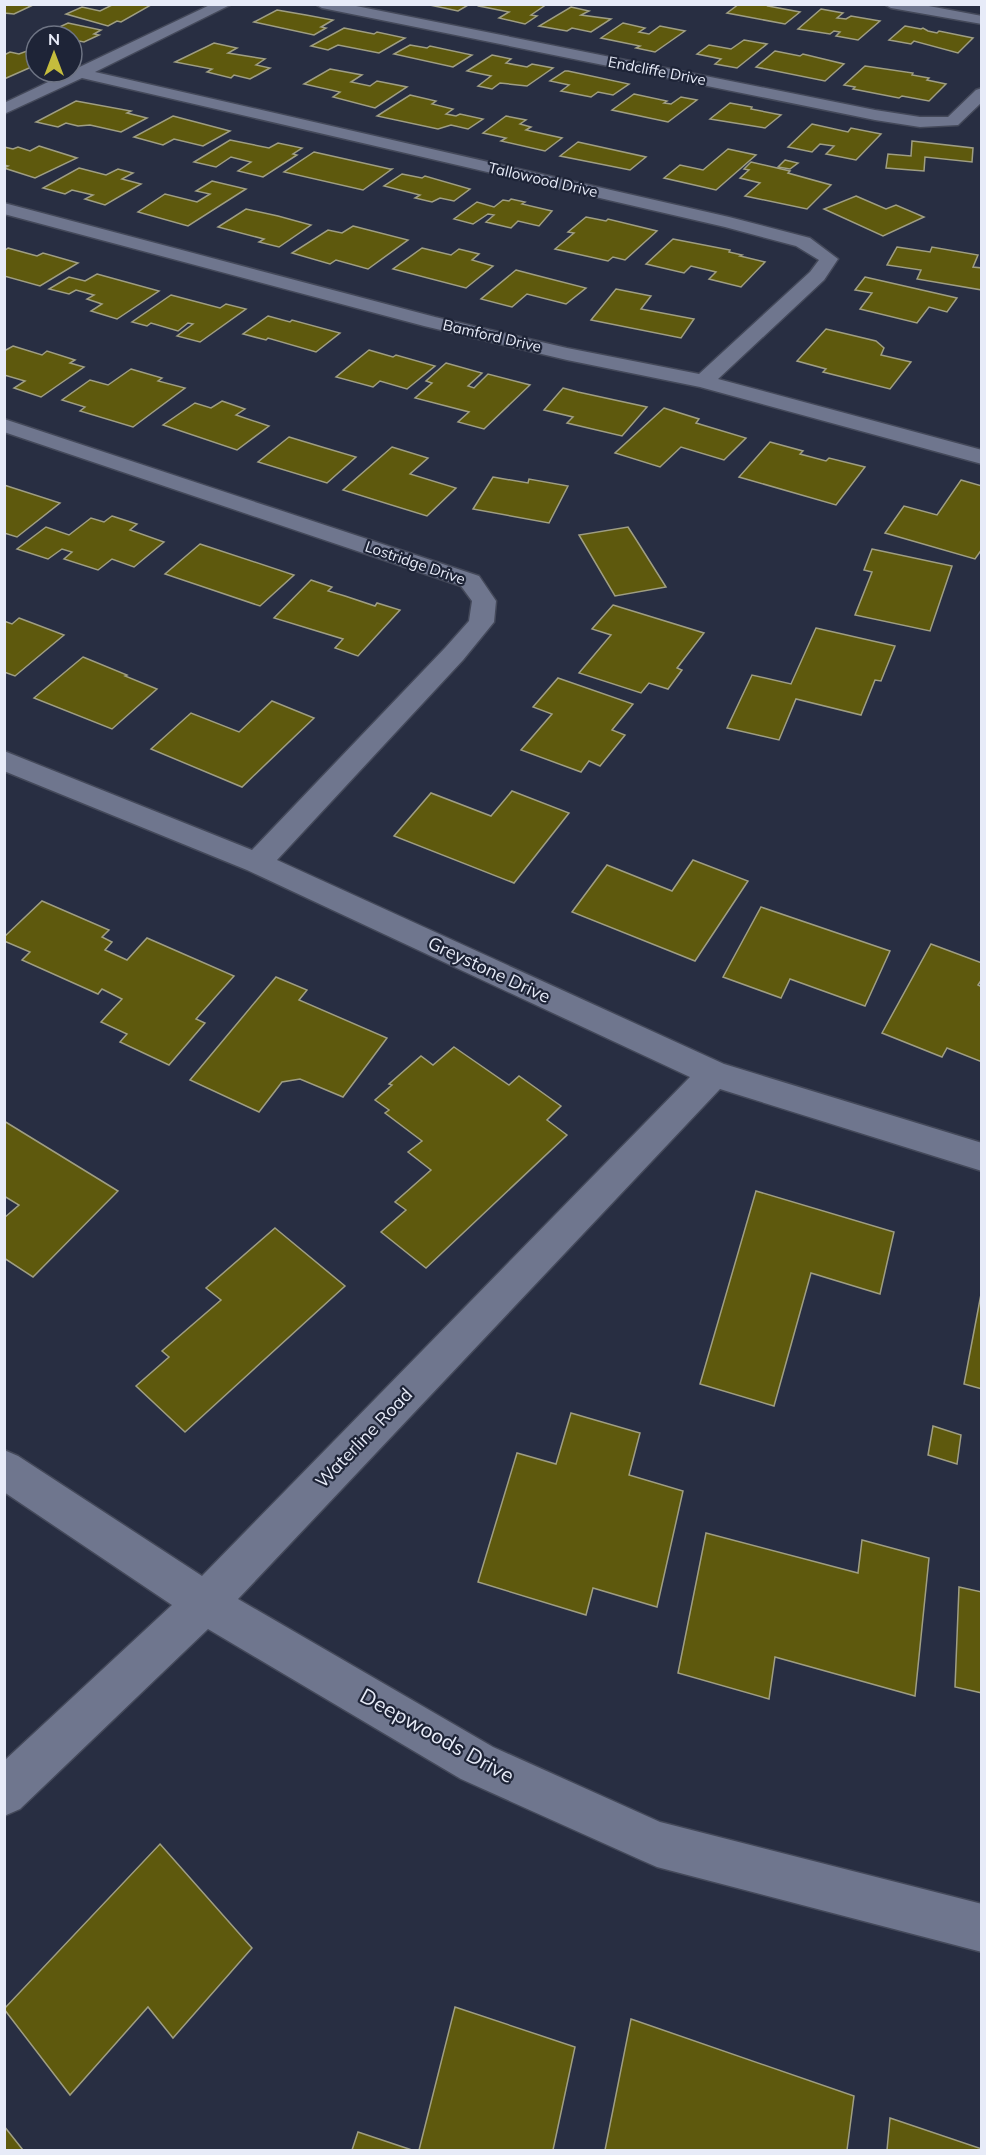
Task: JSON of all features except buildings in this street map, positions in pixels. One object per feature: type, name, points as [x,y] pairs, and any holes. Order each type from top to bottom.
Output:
[{"type":"street","points":[[84,72],[225,4]]},
{"type":"street","name":"Endcliffe Drive","points":[[322,4],[875,115],[920,122],[952,122],[981,93]]},
{"type":"street","points":[[891,4],[981,20]]},
{"type":"street","name":"Tallowood Drive","points":[[84,74],[729,222],[803,242],[829,259],[817,276],[703,381]]},
{"type":"street","points":[[4,109],[57,84]]},
{"type":"street","name":"Bamford Drive","points":[[4,208],[431,322],[567,354],[703,381],[981,457]]},
{"type":"street","name":"Lostridge Drive","points":[[4,425],[470,581],[484,601],[481,622],[454,654],[257,862]]},
{"type":"street","name":"Greystone Drive","points":[[4,760],[257,862],[714,1074],[981,1156]]},
{"type":"street","name":"Waterline Road","points":[[4,1793],[205,1603],[714,1074]]},
{"type":"street","name":"Deepwoods Drive","points":[[4,1469],[205,1603],[477,1763],[657,1844],[981,1929]]}]
